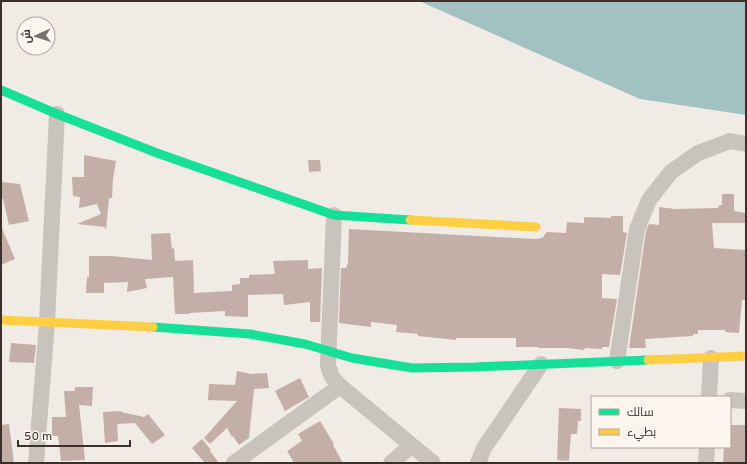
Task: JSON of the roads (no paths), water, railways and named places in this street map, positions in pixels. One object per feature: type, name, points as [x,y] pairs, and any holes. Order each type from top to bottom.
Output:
[{"type":"street","points":[[1,90],[157,153],[334,215],[424,222],[536,227]]},
{"type":"street","points":[[36,463],[47,322],[58,114]]},
{"type":"street","points":[[617,362],[637,228],[649,200],[671,172],[698,153],[730,141],[746,144]]},
{"type":"street","points":[[334,215],[328,351],[328,366],[332,377],[340,386],[433,463]]},
{"type":"street","points":[[1,320],[190,329],[250,334],[305,344],[352,358],[412,368],[617,362],[746,356]]},
{"type":"street","points":[[709,396],[711,358]]},
{"type":"street","points":[[478,463],[484,448],[542,364]]},
{"type":"street","points":[[234,463],[340,386]]},
{"type":"street","points":[[731,400],[746,400]]},
{"type":"street","points":[[392,463],[411,446]]},
{"type":"street","points":[[706,463],[707,448]]},
{"type":"water","points":[[419,1],[746,1],[746,115],[640,99]]}]
